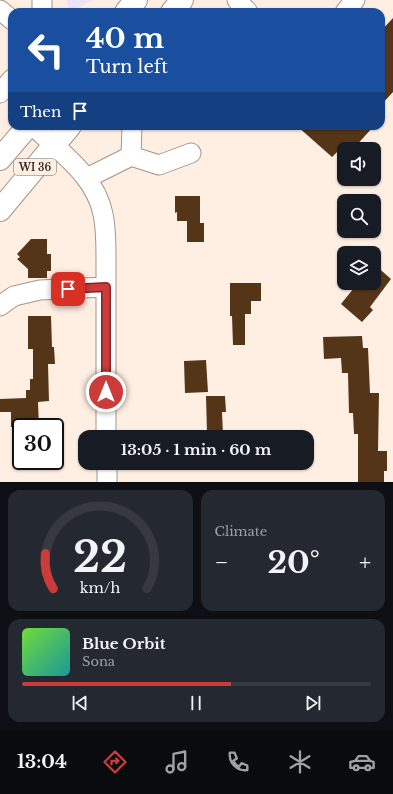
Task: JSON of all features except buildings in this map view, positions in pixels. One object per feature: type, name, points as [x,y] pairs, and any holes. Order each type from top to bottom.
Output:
[{"type":"main road","points":[[129,8],[136,0]]},
{"type":"main road","points":[[175,8],[182,0]]},
{"type":"main road","name":"WI 36","points":[[2,152],[24,130]]},
{"type":"main road","name":"WI 36","points":[[0,210],[66,130]]},
{"type":"street","points":[[237,0],[244,8]]},
{"type":"street","points":[[0,10],[8,17]]},
{"type":"street","points":[[0,94],[8,85]]},
{"type":"street","points":[[37,130],[86,178],[94,190],[103,214],[105,229],[106,287],[106,430]]},
{"type":"street","points":[[131,156],[132,130]]},
{"type":"street","points":[[86,178],[131,156],[159,165],[191,153]]},
{"type":"street","points":[[0,306],[14,296],[40,290],[106,287]]},
{"type":"street","points":[[106,470],[107,482]]},
{"type":"shaded area","points":[[67,0],[94,0],[77,8],[68,8]]},
{"type":"route","points":[[68,289],[106,287],[106,392]]}]
